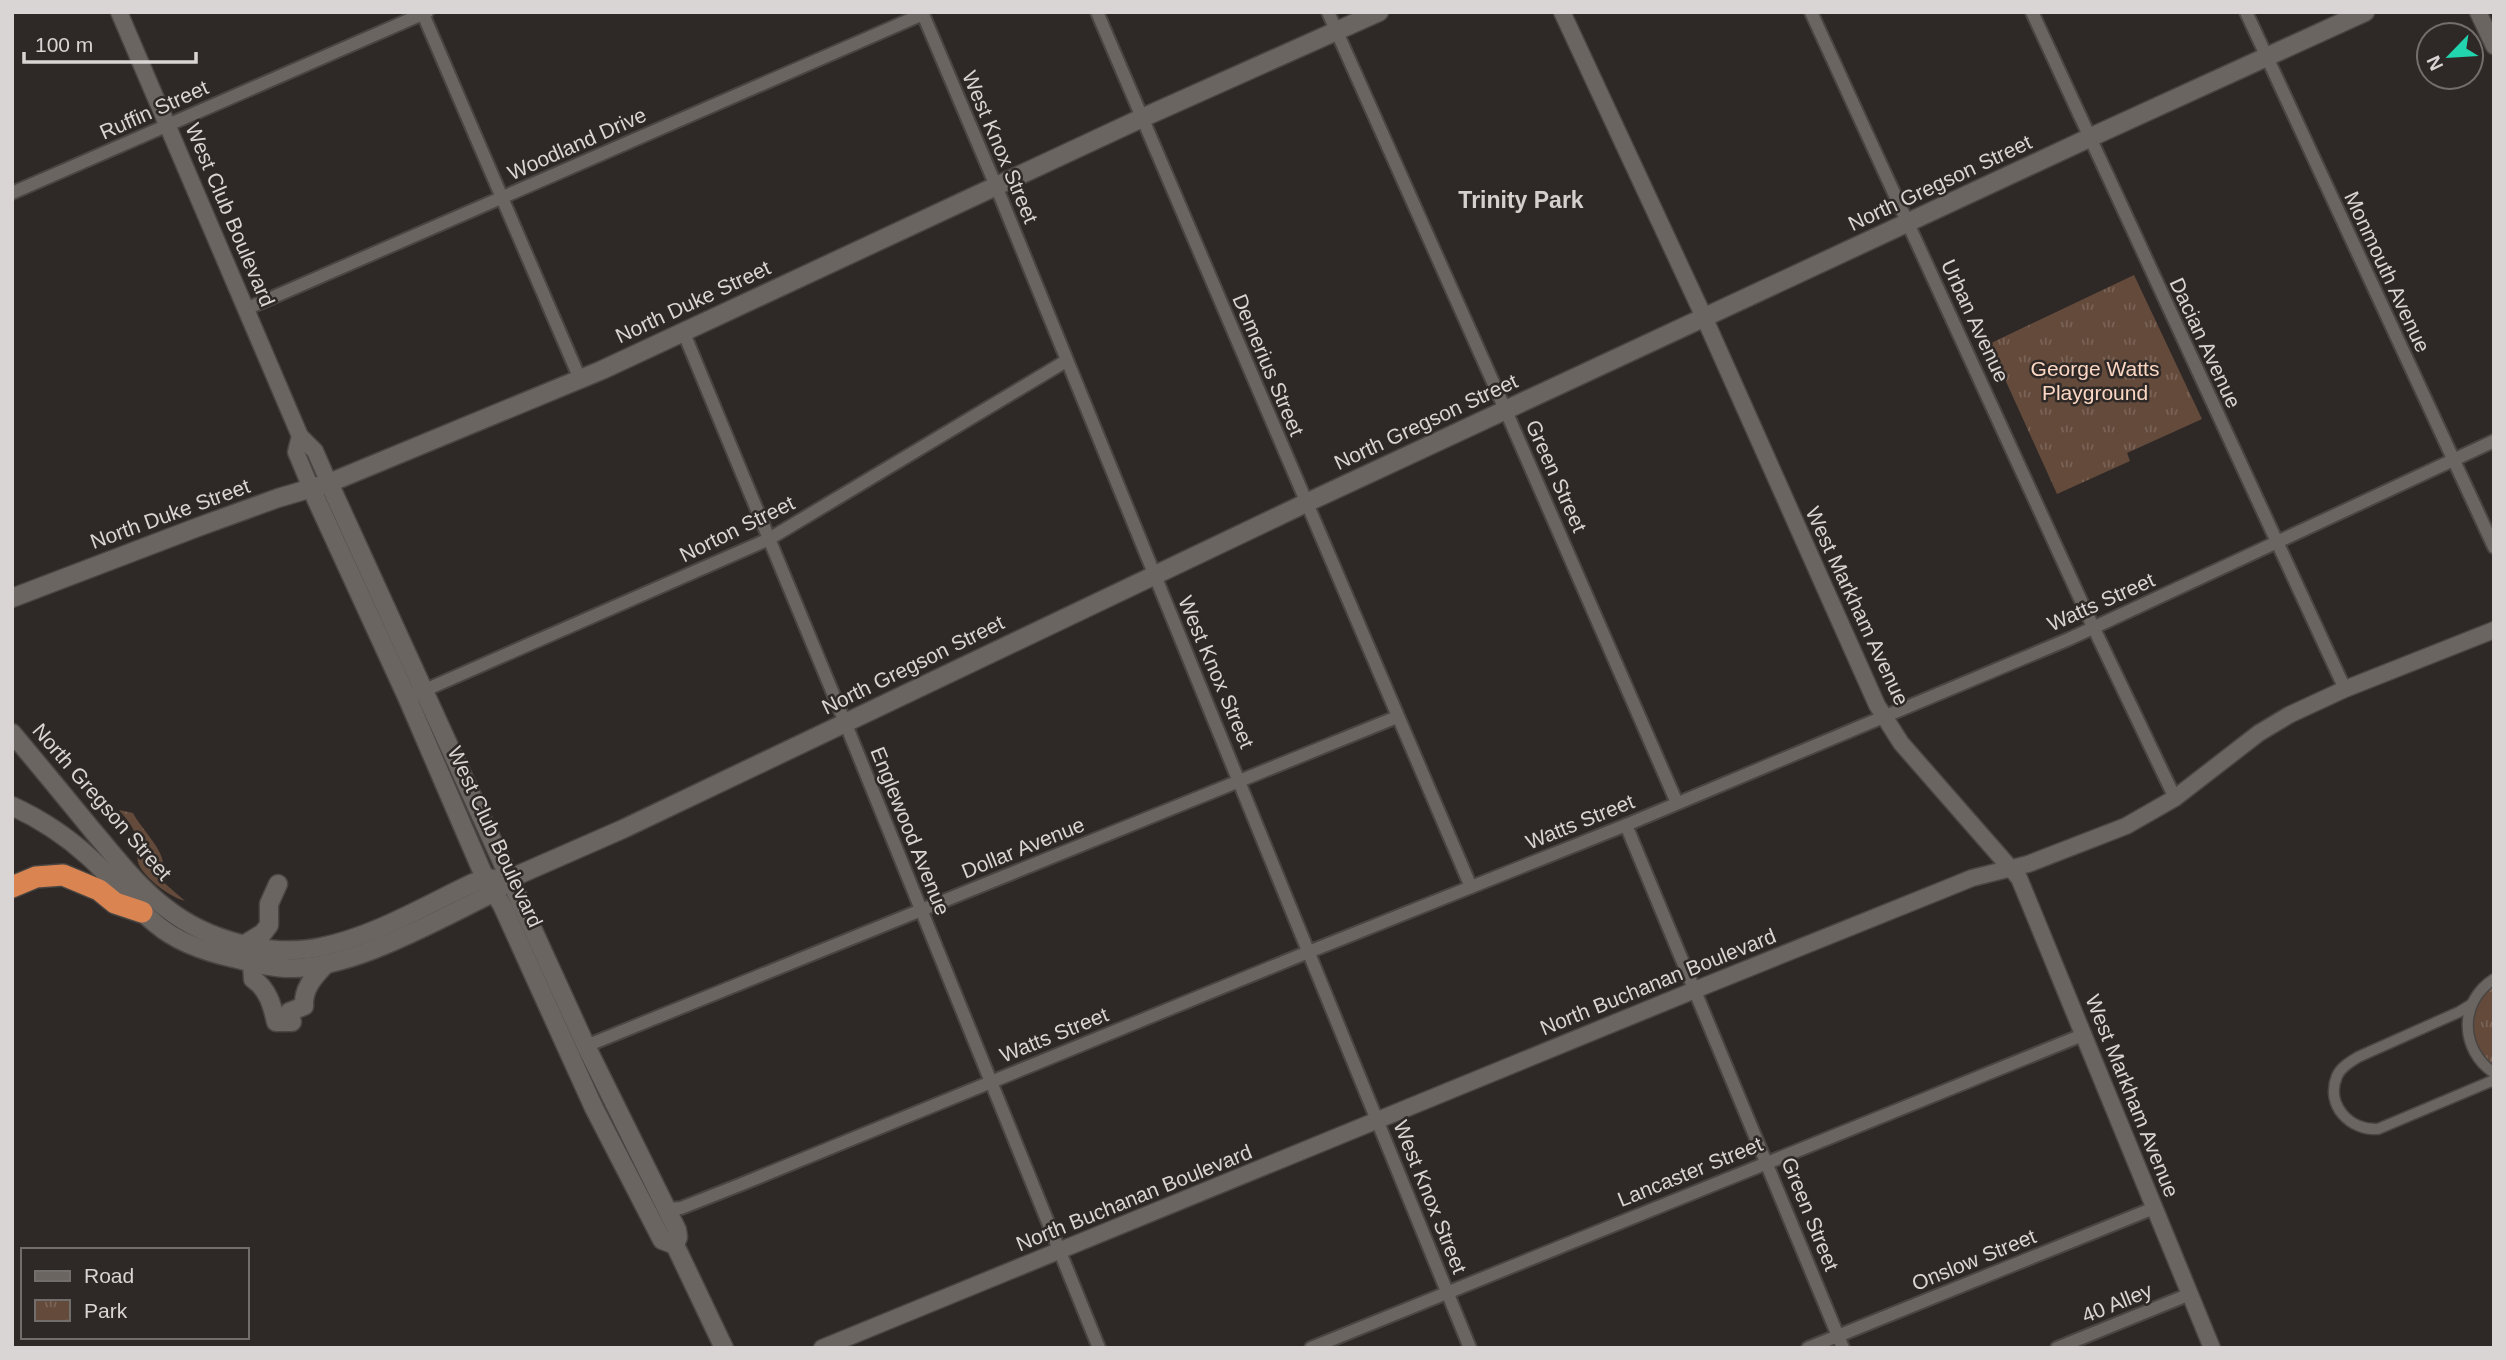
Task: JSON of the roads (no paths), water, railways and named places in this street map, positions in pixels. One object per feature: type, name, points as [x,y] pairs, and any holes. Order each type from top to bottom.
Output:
[{"type":"highway","points":[[12,887],[36,877],[63,875],[99,890],[115,904],[142,912]]},
{"type":"main road","name":"North Duke Street","points":[[12,598],[174,536],[329,483],[580,379],[1142,118],[1379,12]]},
{"type":"main road","name":"North Gregson Street","points":[[12,733],[132,878],[167,910],[199,928],[246,944],[273,949],[304,950],[338,943],[509,879],[623,829],[1306,503],[2365,12]]},
{"type":"main road","name":"West Club Boulevard","points":[[329,483],[397,630],[415,694],[490,885],[629,1179],[662,1240],[675,1245]]},
{"type":"main road","name":"West Club Boulevard","points":[[311,488],[509,879],[586,1046],[668,1209],[678,1233],[675,1245],[724,1348]]},
{"type":"main road","name":"North Gregson Street","points":[[12,806],[46,824],[88,856],[157,925],[184,941],[215,954],[285,968],[325,965],[377,947],[490,885]]},
{"type":"main road","points":[[246,944],[269,925],[269,904],[278,884]]},
{"type":"main road","points":[[252,962],[253,979],[263,986],[268,995],[276,1021],[290,1017],[304,1006],[309,984],[325,965]]},
{"type":"main road","points":[[629,1179],[649,1203],[668,1209]]},
{"type":"street","name":"West Club Boulevard","points":[[119,12],[299,436],[315,451],[329,483]]},
{"type":"street","name":"Demerius Street","points":[[1097,12],[1471,887]]},
{"type":"street","name":"Green Street","points":[[1328,12],[1506,410],[1677,803]]},
{"type":"street","name":"West Markham Avenue","points":[[1562,12],[1704,317],[1883,717],[1901,743],[2020,878],[2212,1348]]},
{"type":"street","name":"Urban Avenue","points":[[1811,12],[2175,798]]},
{"type":"street","name":"Dacian Avenue","points":[[2032,12],[2345,689]]},
{"type":"street","name":"Monmouth Avenue","points":[[2246,12],[2494,547]]},
{"type":"street","points":[[2478,12],[2494,46]]},
{"type":"street","name":"Ruffin Street","points":[[12,193],[425,13]]},
{"type":"street","points":[[425,13],[580,379]]},
{"type":"street","name":"Woodland Drive","points":[[246,309],[922,13]]},
{"type":"street","name":"West Knox Street","points":[[922,13],[1241,781],[1470,1348]]},
{"type":"street","name":"Englewood Avenue","points":[[683,331],[1099,1348]]},
{"type":"street","name":"Norton Street","points":[[415,694],[769,539],[1066,361]]},
{"type":"street","name":"West Club Boulevard","points":[[299,436],[296,452],[311,488]]},
{"type":"street","name":"Watts Street","points":[[668,1209],[685,1206],[1626,825],[1883,717],[2094,628],[2494,441]]},
{"type":"street","name":"North Buchanan Boulevard","points":[[822,1348],[1972,878],[2013,868],[2126,826],[2175,798],[2259,733],[2289,715],[2345,689],[2494,630]]},
{"type":"street","name":"Dollar Avenue","points":[[586,1046],[1397,717]]},
{"type":"street","name":"Green Street","points":[[1626,825],[1841,1342]]},
{"type":"street","points":[[2494,979],[2483,988],[2472,1004],[2468,1019],[2470,1043],[2478,1059],[2494,1073]]},
{"type":"street","points":[[2472,1004],[2459,1013],[2358,1057],[2348,1064],[2341,1070],[2335,1084],[2338,1108],[2351,1123],[2368,1130],[2378,1129],[2494,1080]]},
{"type":"street","name":"Lancaster Street","points":[[1311,1348],[2085,1034]]},
{"type":"street","name":"Onslow Street","points":[[1808,1348],[1841,1342],[2154,1208]]},
{"type":"street","name":"40 Alley","points":[[2057,1348],[2190,1294]]},
{"type":"district","name":"Trinity Park","points":[[1521,200]]},
{"type":"park label","name":"George Watts Playground","points":[[2095,381]]}]
